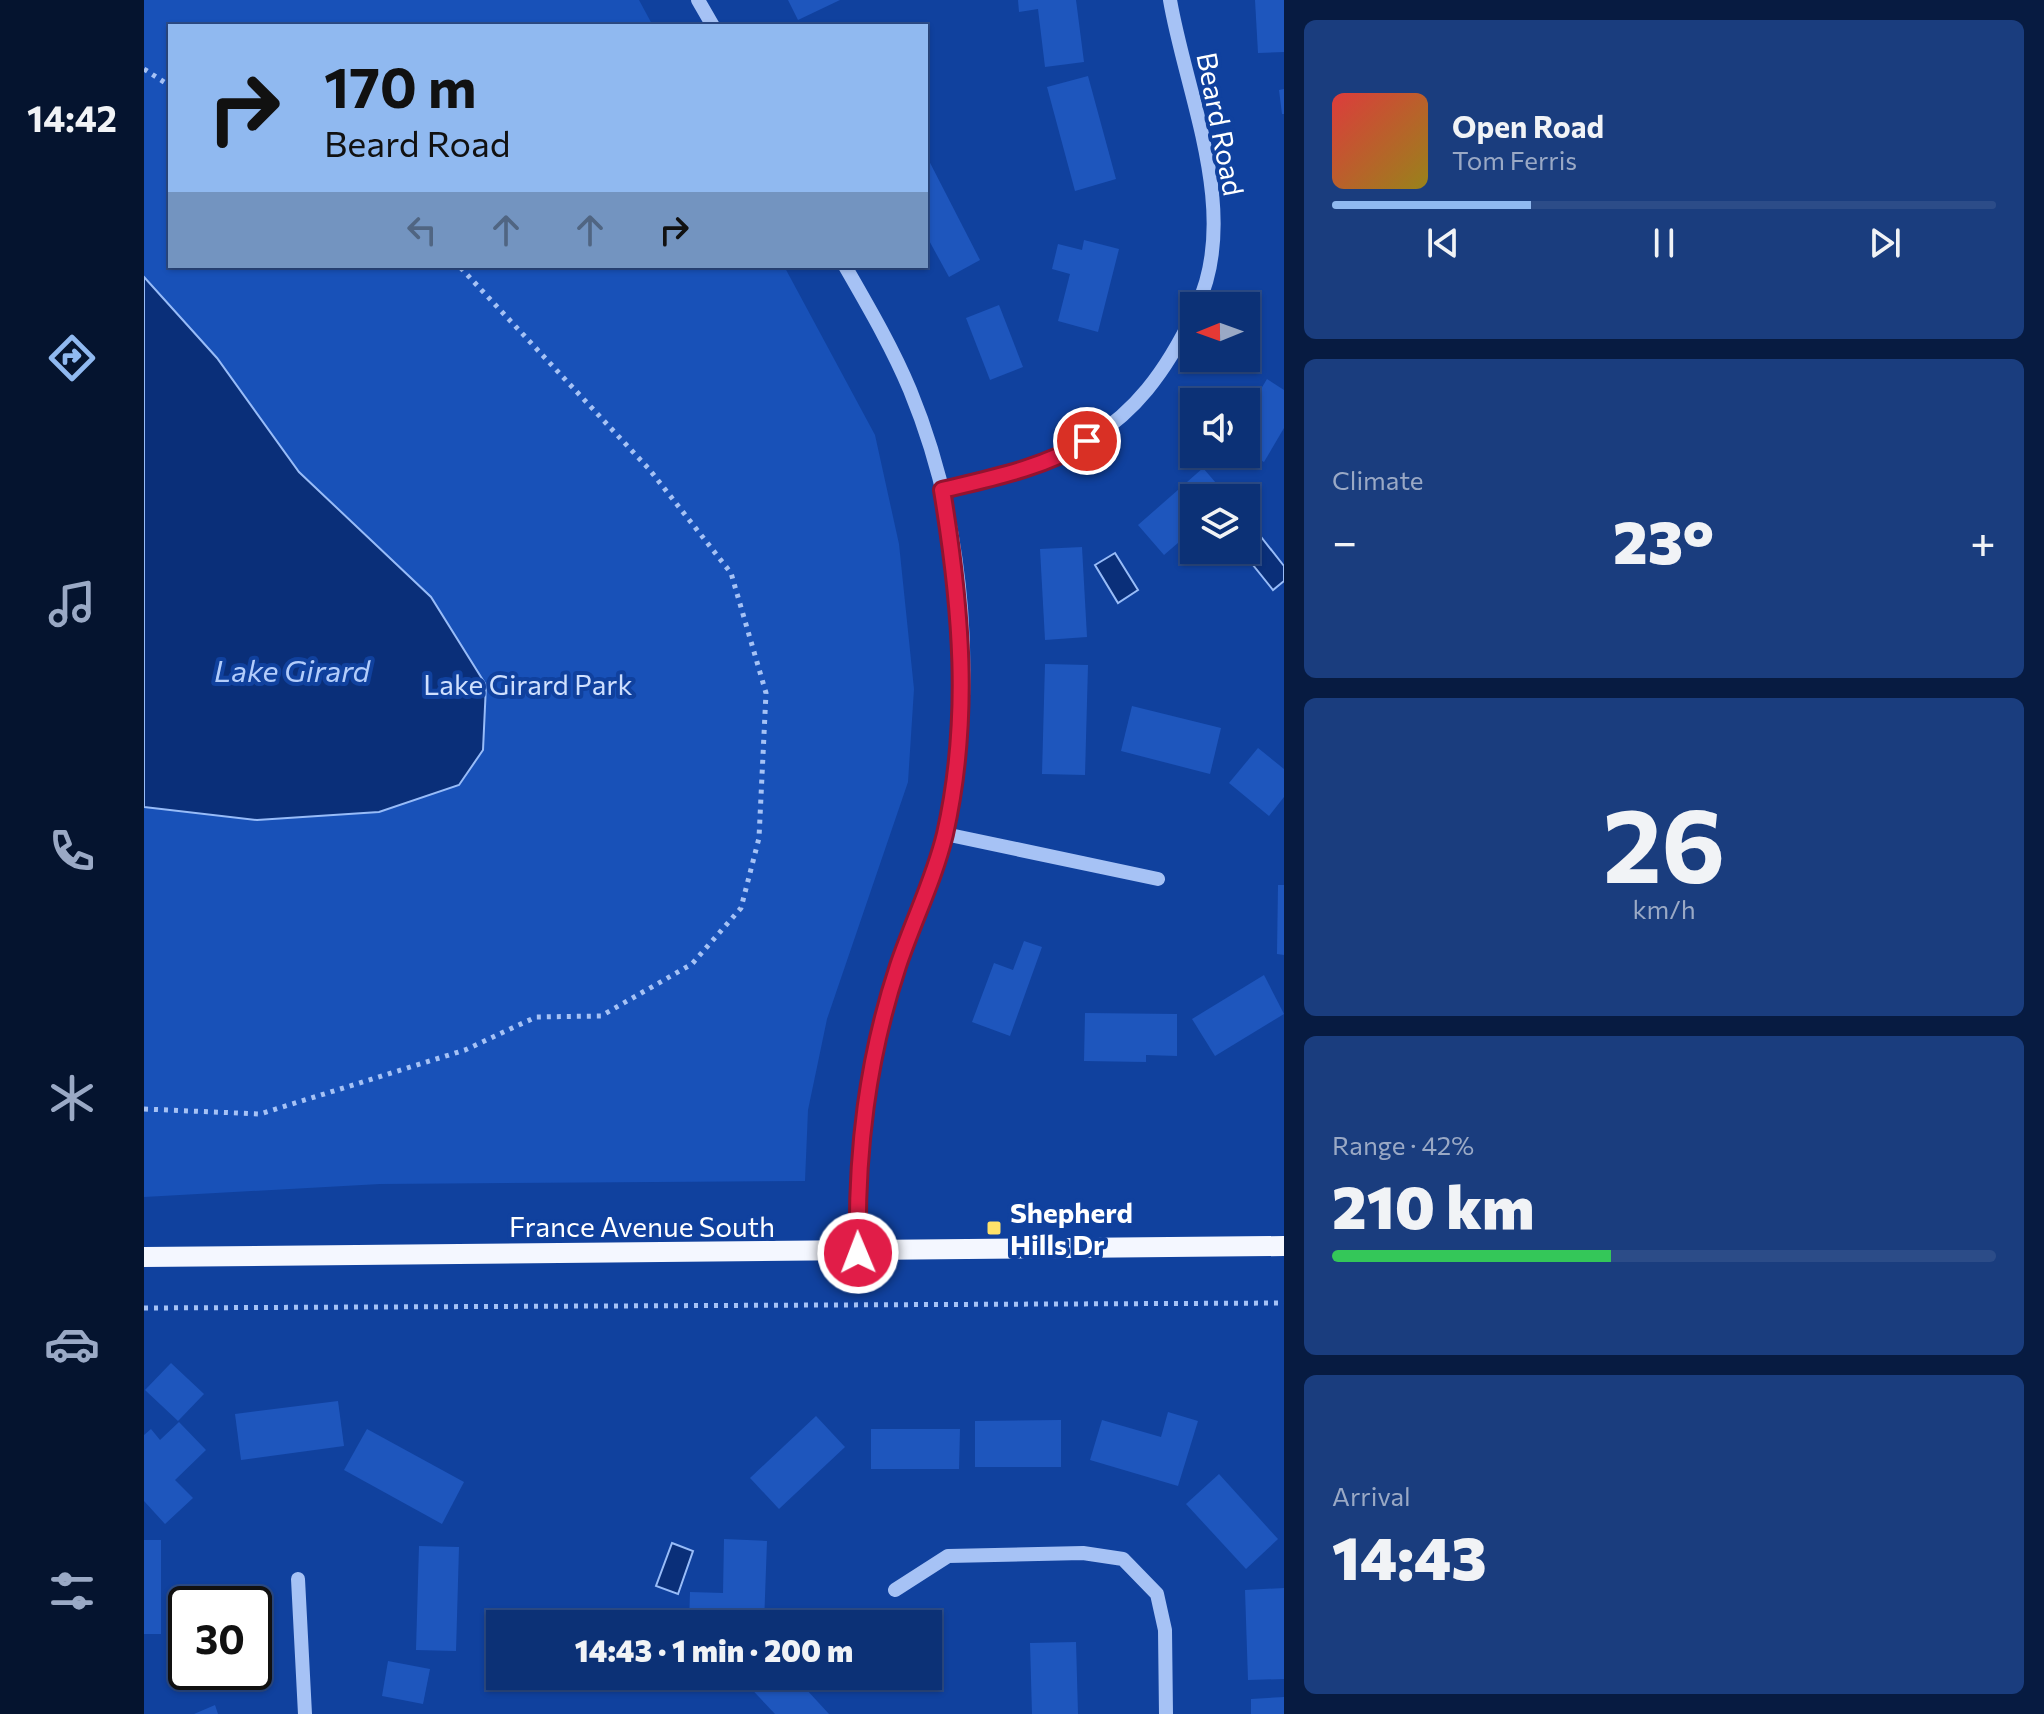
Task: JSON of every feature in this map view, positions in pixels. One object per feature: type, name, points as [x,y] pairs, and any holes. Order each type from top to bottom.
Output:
[{"type":"main road","name":"France Avenue South","points":[[144,1257],[858,1253],[1284,1246]]},
{"type":"street","points":[[698,0],[712,24]]},
{"type":"street","name":"Beard Road","points":[[1170,0],[1213,191],[1212,243],[1200,292]]},
{"type":"street","points":[[846,268],[910,390],[942,490],[957,583],[963,681],[955,779],[945,834],[934,875],[899,965],[874,1051],[863,1108],[857,1179],[858,1253]]},
{"type":"street","points":[[942,490],[1065,455],[1110,427],[1149,388],[1180,342]]},
{"type":"street","points":[[945,834],[1158,879]]},
{"type":"street","points":[[895,1590],[948,1556],[1083,1553],[1123,1559],[1157,1594],[1165,1630],[1166,1714]]},
{"type":"street","points":[[298,1579],[305,1714]]},
{"type":"path","points":[[144,69],[168,85]]},
{"type":"path","points":[[144,1109],[260,1114],[465,1050],[536,1017],[601,1016],[692,964],[741,908],[759,838],[766,693],[731,573],[649,469],[461,268]]},
{"type":"path","points":[[144,1308],[1284,1303]]},
{"type":"green space","name":"Lake Girard Park","points":[[144,0],[639,0],[652,24],[168,24],[168,268],[785,268],[875,435],[899,544],[914,689],[908,782],[827,1019],[808,1110],[805,1181],[380,1184],[144,1197]]},
{"type":"water","name":"Lake Girard","points":[[144,277],[217,358],[299,472],[431,597],[486,685],[483,750],[459,785],[379,812],[257,820],[144,807]]},
{"type":"water","points":[[1260,536],[1284,566],[1284,581],[1273,590],[1252,564],[1260,564]]},
{"type":"water","points":[[1115,553],[1138,590],[1118,603],[1095,565]]},
{"type":"water","points":[[672,1543],[693,1551],[678,1594],[656,1586]]},
{"type":"building","points":[[788,0],[840,0],[798,20]]},
{"type":"building","points":[[1018,0],[1076,0],[1084,62],[1045,67],[1038,9],[1019,12]]},
{"type":"building","points":[[1255,0],[1284,0],[1284,52],[1258,53]]},
{"type":"building","points":[[1088,76],[1116,179],[1075,191],[1047,87]]},
{"type":"building","points":[[1284,89],[1284,114],[1282,114],[1279,90]]},
{"type":"building","points":[[928,159],[980,260],[949,277],[928,239]]},
{"type":"building","points":[[1084,240],[1119,249],[1098,332],[1058,321],[1070,274],[1052,269],[1058,244],[1082,250]]},
{"type":"building","points":[[999,305],[1023,367],[990,380],[966,318]]},
{"type":"building","points":[[1267,379],[1284,390],[1284,428],[1264,462],[1260,460],[1260,391]]},
{"type":"building","points":[[1203,468],[1217,484],[1185,484]]},
{"type":"building","points":[[1180,488],[1180,541],[1164,555],[1138,525]]},
{"type":"building","points":[[1082,547],[1087,637],[1045,640],[1040,549]]},
{"type":"building","points":[[1045,664],[1088,665],[1085,775],[1042,774]]},
{"type":"building","points":[[1132,706],[1221,728],[1210,774],[1121,751]]},
{"type":"building","points":[[1258,748],[1284,769],[1284,797],[1269,816],[1229,783]]},
{"type":"building","points":[[1278,885],[1284,885],[1284,955],[1277,954]]},
{"type":"building","points":[[1024,941],[1042,947],[1010,1036],[972,1022],[994,963],[1013,970]]},
{"type":"building","points":[[1264,975],[1284,1014],[1215,1056],[1192,1019]]},
{"type":"building","points":[[1085,1013],[1177,1014],[1177,1056],[1146,1055],[1146,1062],[1084,1061]]},
{"type":"building","points":[[171,1363],[204,1394],[178,1421],[145,1390]]},
{"type":"building","points":[[338,1401],[344,1446],[241,1460],[235,1414]]},
{"type":"building","points":[[1168,1412],[1198,1421],[1178,1486],[1090,1460],[1102,1420],[1161,1437]]},
{"type":"building","points":[[816,1416],[845,1447],[779,1509],[750,1478]]},
{"type":"building","points":[[1061,1420],[1061,1467],[975,1467],[975,1421]]},
{"type":"building","points":[[179,1422],[206,1450],[175,1480],[193,1498],[165,1524],[144,1501],[144,1435],[151,1429],[160,1440]]},
{"type":"building","points":[[367,1429],[464,1482],[442,1524],[344,1470]]},
{"type":"building","points":[[871,1429],[960,1429],[959,1469],[871,1469]]},
{"type":"building","points":[[1219,1474],[1278,1539],[1246,1569],[1186,1504]]},
{"type":"building","points":[[724,1539],[767,1541],[765,1610],[689,1610],[690,1592],[723,1593]]},
{"type":"building","points":[[144,1540],[161,1540],[161,1634],[144,1634]]},
{"type":"building","points":[[419,1546],[459,1547],[456,1651],[416,1650]]},
{"type":"building","points":[[1284,1588],[1284,1679],[1248,1680],[1245,1590]]},
{"type":"building","points":[[1076,1642],[1078,1714],[1032,1714],[1030,1643]]},
{"type":"building","points":[[388,1661],[430,1669],[423,1704],[382,1696]]},
{"type":"building","points":[[752,1690],[807,1690],[829,1714],[775,1714]]},
{"type":"building","points":[[1284,1697],[1284,1714],[1251,1714],[1251,1699]]},
{"type":"building","points":[[215,1705],[218,1714],[194,1714]]},
{"type":"place","name":"Shepherd Hills Dr","points":[[994,1228]]},
{"type":"route","points":[[858,1253],[857,1179],[863,1108],[877,1037],[899,965],[934,875],[955,779],[963,681],[957,583],[942,490],[1013,473],[1065,455],[1087,441]]}]
